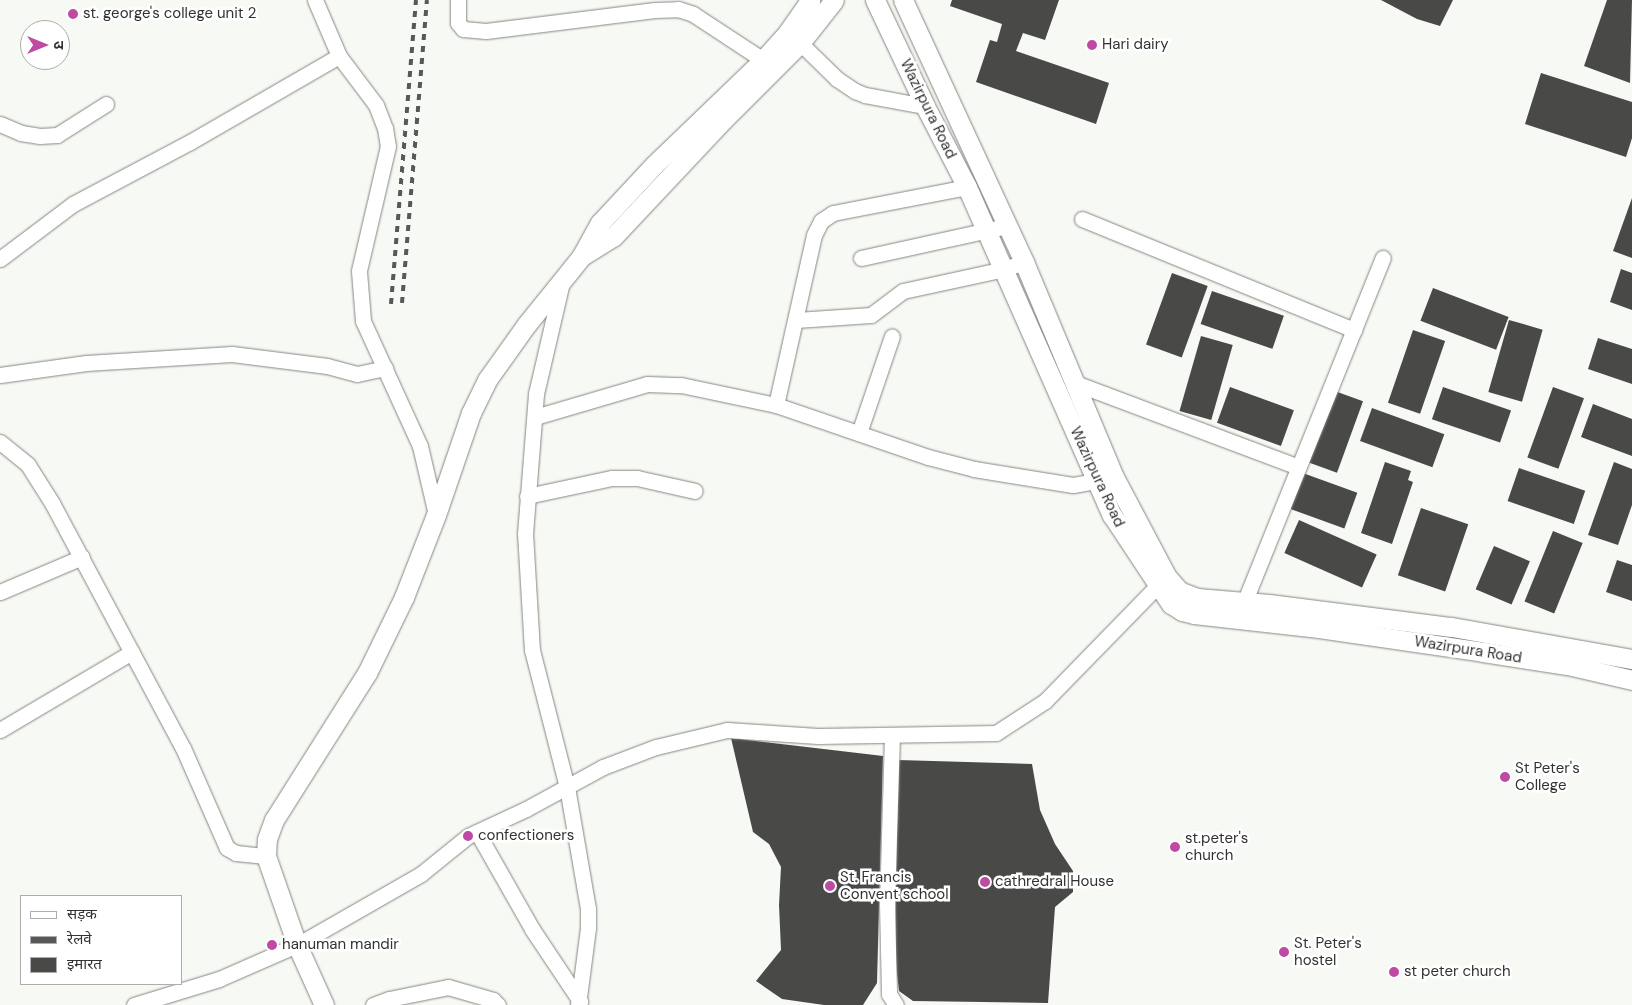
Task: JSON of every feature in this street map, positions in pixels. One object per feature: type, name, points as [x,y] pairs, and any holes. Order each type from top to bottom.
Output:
[{"type":"main road","points":[[324,1005],[297,945],[266,856],[267,839],[274,820],[367,673],[404,598],[471,413],[488,380],[563,278],[581,257],[600,223],[654,164],[763,60],[795,37],[810,0]]},
{"type":"main road","points":[[581,257],[613,237],[723,120],[795,37],[834,0]]},
{"type":"main road","name":"Wazirpura Road","points":[[875,0],[925,106],[967,187],[1004,269],[1106,479],[1162,581],[1170,604],[1182,612],[1483,652],[1572,666],[1632,680]]},
{"type":"main road","name":"Wazirpura Road","points":[[903,0],[1024,262],[1075,383],[1106,479]]},
{"type":"main road","name":"Wazirpura Road","points":[[1162,581],[1179,591],[1197,598],[1452,627],[1632,659]]},
{"type":"street","points":[[315,0],[339,56],[376,105],[386,137],[388,146],[359,271],[364,321],[420,446],[436,514]]},
{"type":"street","points":[[458,0],[458,23],[463,29],[486,31],[655,10],[678,9],[693,14],[763,60]]},
{"type":"street","points":[[795,37],[837,79],[855,91],[866,95],[925,106]]},
{"type":"street","points":[[0,259],[73,204],[190,142],[339,56]]},
{"type":"street","points":[[0,124],[21,133],[40,136],[57,135],[106,104]]},
{"type":"street","points":[[776,405],[814,235],[821,221],[828,215],[967,187]]},
{"type":"street","points":[[1082,219],[1354,330]]},
{"type":"street","points":[[861,258],[1006,226]]},
{"type":"street","points":[[1244,603],[1383,258]]},
{"type":"street","points":[[796,320],[871,315],[903,291],[1004,269],[1024,262]]},
{"type":"street","points":[[563,278],[536,394],[525,533],[532,650],[567,787],[588,909],[588,928],[579,1003]]},
{"type":"street","points":[[859,432],[892,336]]},
{"type":"street","points":[[0,376],[86,363],[232,354],[327,366],[357,374],[386,368]]},
{"type":"street","points":[[1075,383],[1298,467]]},
{"type":"street","points":[[535,417],[647,384],[680,385],[776,405],[928,457],[974,469],[1062,484],[1106,479]]},
{"type":"street","points":[[0,442],[28,465],[52,503],[183,748],[227,848],[236,853],[266,856]]},
{"type":"street","points":[[527,496],[612,478],[637,478],[695,491]]},
{"type":"street","points":[[0,592],[82,557]]},
{"type":"street","points":[[134,1005],[219,978],[297,945],[421,874],[468,836],[603,767],[656,747],[727,730],[818,736],[996,733],[1045,701],[1162,581]]},
{"type":"street","points":[[0,730],[132,652]]},
{"type":"street","points":[[892,735],[887,914],[889,994],[896,1005]]},
{"type":"street","points":[[477,832],[532,929],[579,1003]]},
{"type":"street","points":[[373,1005],[448,987],[493,1000],[498,1005]]},
{"type":"building","points":[[952,0],[1059,0],[1045,40],[1023,33],[1016,51],[1109,83],[1096,124],[976,82],[990,40],[997,42],[1002,24],[950,6]]},
{"type":"building","points":[[1381,0],[1453,0],[1440,26],[1417,19]]},
{"type":"building","points":[[1607,0],[1632,0],[1630,83],[1584,66]]},
{"type":"building","points":[[1541,73],[1632,102],[1632,138],[1626,157],[1525,124]]},
{"type":"building","points":[[1632,198],[1632,258],[1613,251]]},
{"type":"building","points":[[1621,269],[1632,273],[1632,310],[1610,302]]},
{"type":"building","points":[[1172,273],[1208,286],[1182,357],[1146,344]]},
{"type":"building","points":[[1433,288],[1509,317],[1496,350],[1420,321]]},
{"type":"building","points":[[1212,291],[1284,316],[1272,349],[1201,324]]},
{"type":"building","points":[[1509,320],[1543,330],[1522,402],[1488,392]]},
{"type":"building","points":[[1413,330],[1445,341],[1420,414],[1388,403]]},
{"type":"building","points":[[1201,336],[1233,345],[1211,420],[1180,411]]},
{"type":"building","points":[[1598,338],[1632,349],[1632,384],[1588,369]]},
{"type":"building","points":[[1230,387],[1294,410],[1281,446],[1217,423]]},
{"type":"building","points":[[1443,387],[1511,410],[1500,443],[1432,419]]},
{"type":"building","points":[[1553,387],[1584,398],[1558,469],[1527,457]]},
{"type":"building","points":[[1332,390],[1363,401],[1337,473],[1306,461]]},
{"type":"building","points":[[1593,404],[1632,419],[1632,456],[1581,437]]},
{"type":"building","points":[[1372,408],[1444,434],[1432,467],[1360,441]]},
{"type":"building","points":[[1385,462],[1411,471],[1408,480],[1413,482],[1392,544],[1361,533]]},
{"type":"building","points":[[1614,462],[1632,469],[1632,505],[1618,545],[1588,535]]},
{"type":"building","points":[[1519,468],[1585,491],[1574,524],[1508,501]]},
{"type":"building","points":[[1300,472],[1357,493],[1344,529],[1287,508]]},
{"type":"building","points":[[1421,508],[1468,524],[1445,591],[1398,575]]},
{"type":"building","points":[[1299,520],[1377,555],[1362,587],[1284,553]]},
{"type":"building","points":[[1553,531],[1583,543],[1554,613],[1525,601]]},
{"type":"building","points":[[1494,546],[1530,561],[1512,605],[1476,589]]},
{"type":"building","points":[[1617,560],[1632,565],[1632,601],[1606,592]]},
{"type":"building","name":"St. Francis Convent school","points":[[731,738],[883,756],[877,983],[863,1005],[824,1005],[782,999],[756,981],[781,950],[779,905],[781,867],[769,844],[753,832]]},
{"type":"building","name":"cathredral House","points":[[898,760],[1032,764],[1040,810],[1055,844],[1073,871],[1073,892],[1055,907],[1048,1003],[913,1001],[899,991],[895,956]]},
{"type":"railway","points":[[391,304],[416,0]]},
{"type":"railway","points":[[402,303],[427,0]]},
{"type":"place","name":"st. george's college unit 2","points":[[73,14]]},
{"type":"place","name":"Hari dairy","points":[[1092,45]]},
{"type":"place","name":"St Peter's College","points":[[1505,777]]},
{"type":"place","name":"confectioners","points":[[468,836]]},
{"type":"place","name":"st.peter's church","points":[[1175,847]]},
{"type":"place","name":"cathredral House","points":[[985,882]]},
{"type":"place","name":"St. Francis Convent school","points":[[830,886]]},
{"type":"place","name":"hanuman mandir","points":[[272,945]]},
{"type":"place","name":"St. Peter's hostel","points":[[1284,952]]},
{"type":"place","name":"st peter church","points":[[1394,972]]}]
